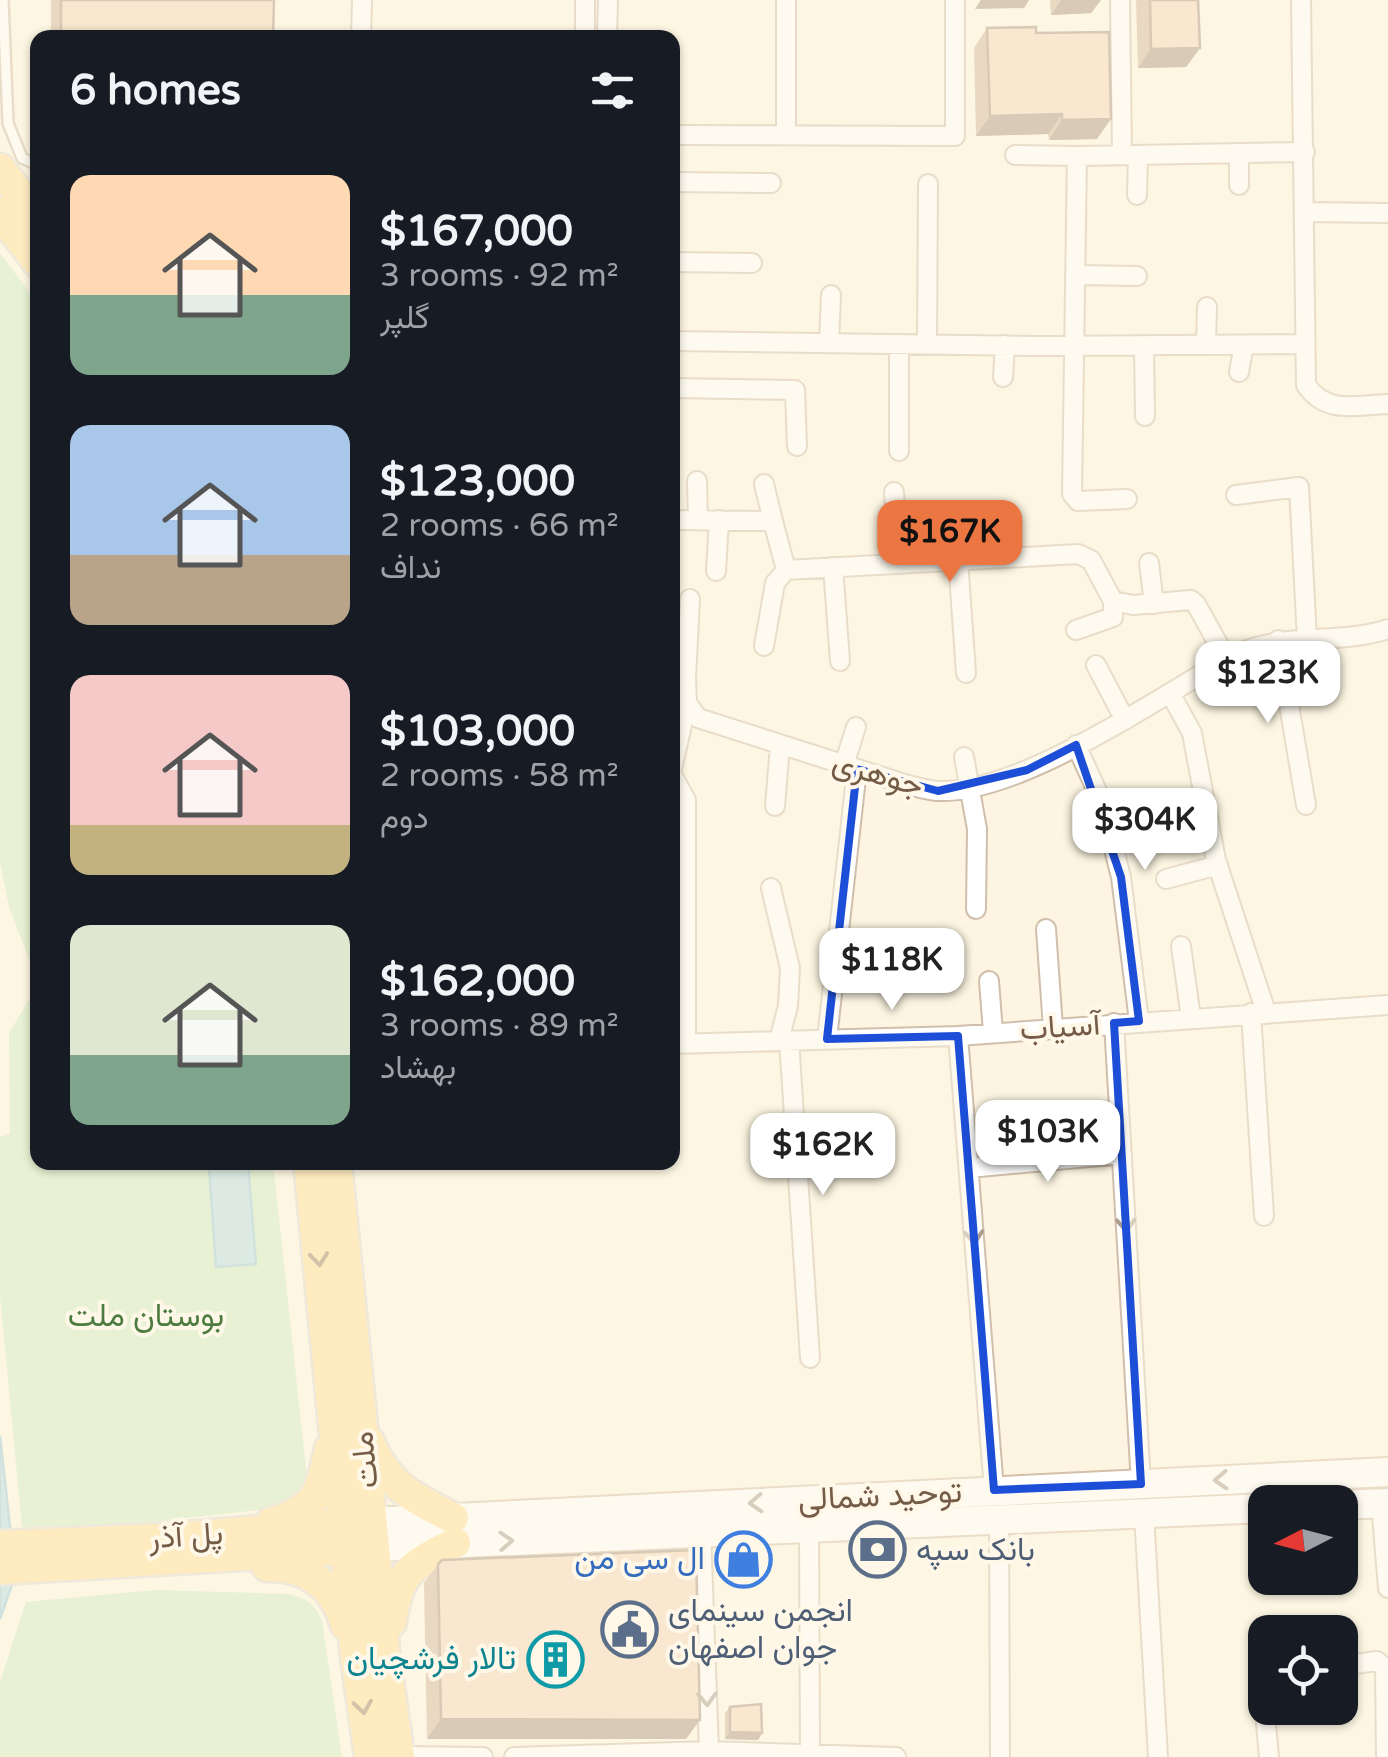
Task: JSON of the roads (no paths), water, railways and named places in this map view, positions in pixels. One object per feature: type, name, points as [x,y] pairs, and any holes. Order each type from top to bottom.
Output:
[{"type":"main road","points":[[0,169],[25,207]]},
{"type":"main road","name":"ملت","points":[[310,1170],[348,1423]]},
{"type":"main road","name":"ملت","points":[[336,1170],[348,1423],[370,1658],[370,1757]]},
{"type":"main road","points":[[348,1423],[395,1485],[454,1531],[402,1576],[370,1658]]},
{"type":"main road","points":[[241,1532],[287,1518],[305,1510],[316,1499],[348,1423]]},
{"type":"main road","name":"توحید شمالی","points":[[359,1536],[994,1490],[1388,1472]]},
{"type":"main road","points":[[1049,1488],[1050,1517]]},
{"type":"main road","points":[[1358,1504],[1384,1503]]},
{"type":"main road","name":"توحید شمالی","points":[[454,1531],[702,1532],[1248,1509]]},
{"type":"main road","name":"پل آذر","points":[[0,1546],[163,1548],[241,1532],[359,1536]]},
{"type":"main road","name":"پل آذر","points":[[0,1569],[163,1548],[359,1536]]},
{"type":"main road","points":[[163,1548],[198,1567],[296,1567],[317,1577],[370,1658]]},
{"type":"main road","name":"ملت","points":[[370,1658],[399,1757]]},
{"type":"street","points":[[361,30],[362,0]]},
{"type":"street","points":[[584,30],[586,0]]},
{"type":"street","points":[[607,30],[608,0]]},
{"type":"street","points":[[786,0],[786,136]]},
{"type":"street","points":[[680,135],[955,136],[956,0]]},
{"type":"street","points":[[1120,0],[1130,155],[1137,194]]},
{"type":"street","points":[[1301,0],[1306,385],[1324,404],[1388,404]]},
{"type":"street","points":[[1015,154],[1305,152]]},
{"type":"street","points":[[1239,153],[1239,185]]},
{"type":"street","points":[[1077,156],[1072,494],[1078,501],[1126,499]]},
{"type":"street","points":[[680,182],[771,183]]},
{"type":"street","points":[[927,344],[928,184]]},
{"type":"street","points":[[1304,212],[1388,212]]},
{"type":"street","points":[[680,262],[752,263]]},
{"type":"street","points":[[1076,275],[1137,276]]},
{"type":"street","points":[[829,343],[831,295]]},
{"type":"street","points":[[1206,345],[1207,307]]},
{"type":"street","points":[[680,341],[1005,346],[1304,344]]},
{"type":"street","points":[[898,451],[899,344]]},
{"type":"street","points":[[1144,345],[1145,416]]},
{"type":"street","points":[[1240,372],[1244,345]]},
{"type":"street","points":[[1003,378],[1005,346]]},
{"type":"street","points":[[680,388],[795,390],[797,446]]},
{"type":"street","points":[[697,481],[698,520]]},
{"type":"street","points":[[764,484],[786,570]]},
{"type":"street","points":[[1236,495],[1300,487],[1307,639]]},
{"type":"street","points":[[894,492],[898,564]]},
{"type":"street","points":[[680,520],[774,521]]},
{"type":"street","points":[[716,571],[719,520]]},
{"type":"street","points":[[764,646],[775,582],[786,570],[1078,554],[1090,560],[1113,601],[1113,617],[1076,630]]},
{"type":"street","points":[[958,560],[966,673]]},
{"type":"street","points":[[1149,563],[1154,604]]},
{"type":"street","points":[[833,567],[840,661]]},
{"type":"street","points":[[680,667],[690,599]]},
{"type":"street","points":[[1113,601],[1132,605],[1184,599],[1196,604],[1227,660]]},
{"type":"street","name":"جوهری","points":[[687,703],[698,718],[908,786],[938,791],[971,787],[1026,770],[1125,720],[1227,660],[1278,640],[1362,637],[1388,629]]},
{"type":"street","points":[[1278,640],[1306,805]]},
{"type":"street","points":[[1096,664],[1125,720]]},
{"type":"street","points":[[680,678],[687,703],[680,735]]},
{"type":"street","points":[[1170,694],[1192,733],[1218,865],[1258,1013],[1264,1216]]},
{"type":"street","points":[[827,1039],[856,727]]},
{"type":"street","points":[[774,806],[780,744]]},
{"type":"street","points":[[1076,745],[1102,802],[1121,877],[1139,1021]]},
{"type":"street","points":[[964,757],[976,828],[976,909]]},
{"type":"street","points":[[680,788],[686,800],[680,1009]]},
{"type":"street","points":[[1166,878],[1218,865]]},
{"type":"street","points":[[771,888],[790,968],[784,1040],[810,1358]]},
{"type":"street","points":[[1046,929],[1053,1028]]},
{"type":"street","points":[[1181,946],[1191,1018]]},
{"type":"street","points":[[989,981],[993,1032]]},
{"type":"street","name":"آسیاب","points":[[680,1044],[958,1036],[1388,1006]]},
{"type":"street","points":[[1114,1023],[1141,1484]]},
{"type":"street","points":[[958,1036],[994,1490]]},
{"type":"street","points":[[969,1168],[1122,1154]]},
{"type":"street","points":[[1384,1503],[1388,1588]]},
{"type":"street","points":[[1144,1514],[1158,1757]]},
{"type":"street","points":[[999,1519],[1000,1757]]},
{"type":"street","points":[[809,1526],[810,1754]]},
{"type":"street","points":[[702,1532],[717,1753]]},
{"type":"street","points":[[1358,1664],[1377,1661],[1384,1668],[1386,1757]]},
{"type":"street","points":[[1266,1725],[1269,1757]]},
{"type":"street","points":[[514,1757],[717,1753],[896,1757]]},
{"type":"street","points":[[399,1757],[483,1757]]},
{"type":"lane","points":[[3,0],[8,123],[22,158],[30,162]]},
{"type":"water","points":[[209,1170],[249,1170],[256,1264],[216,1267]]},
{"type":"water","points":[[0,1436],[14,1563],[13,1582],[0,1619]]},
{"type":"place","name":"بانک سپه","points":[[877,1550]]},
{"type":"place","name":"ال سی من","points":[[744,1559]]},
{"type":"place","name":"انجمن سینمای جوان اصفهان","points":[[629,1629]]},
{"type":"place","name":"تالار فرشچیان","points":[[555,1659]]},
{"type":"park label","name":"بوستان ملت","points":[[146,1316]]}]
